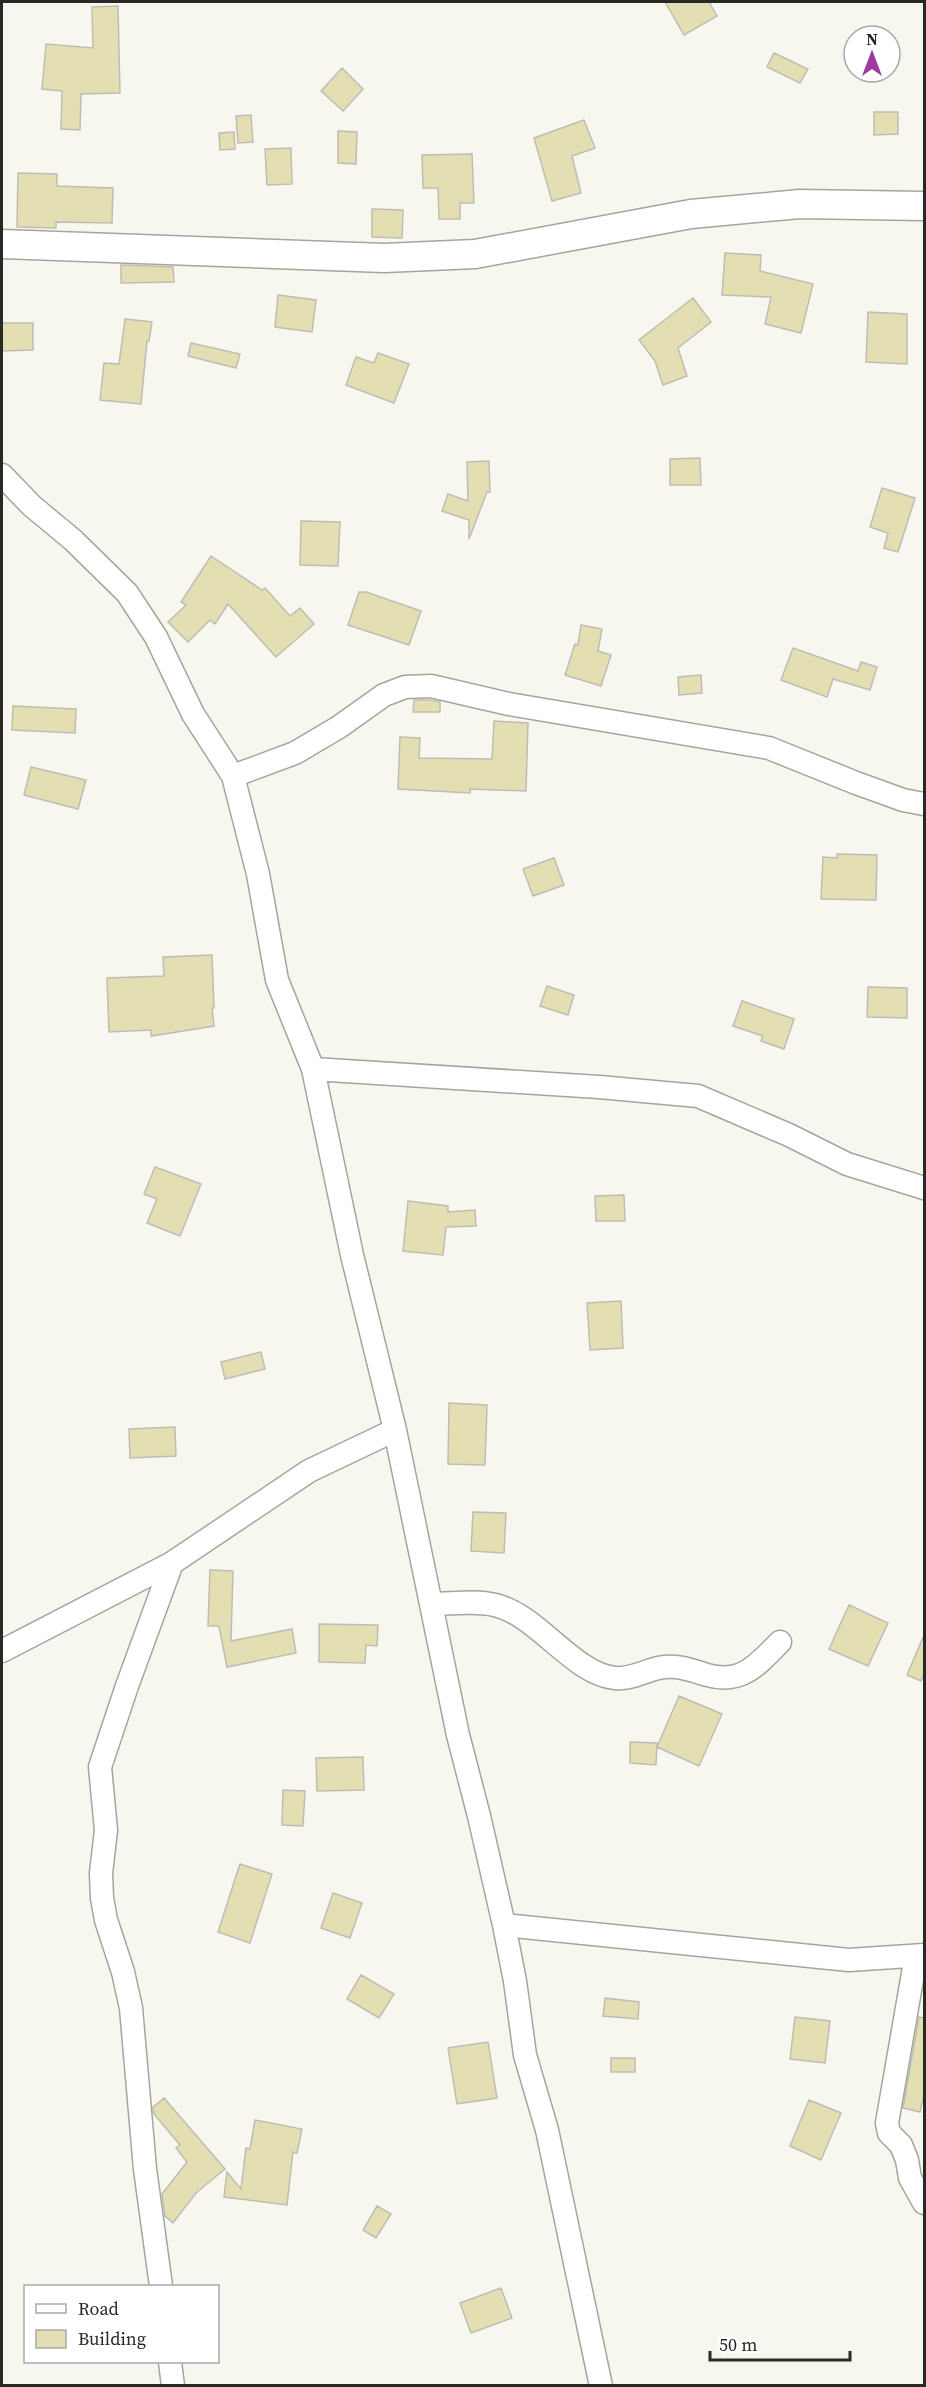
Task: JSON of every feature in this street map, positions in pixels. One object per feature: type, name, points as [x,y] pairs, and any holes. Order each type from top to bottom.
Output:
[{"type":"street","points":[[2,244],[384,258],[475,254],[597,230],[713,212],[800,204],[924,206]]},
{"type":"street","points":[[2,475],[32,506],[73,540],[127,594],[156,637],[193,714],[233,776],[258,874],[277,980],[313,1069],[352,1255],[395,1430],[458,1735],[504,1925],[515,1981],[525,2055],[547,2130],[601,2385]]},
{"type":"street","points":[[233,776],[295,753],[339,727],[384,695],[405,687],[431,686],[509,704],[769,748],[903,800],[924,804]]},
{"type":"street","points":[[313,1069],[599,1087],[698,1096],[789,1135],[847,1164],[924,1188]]},
{"type":"street","points":[[2,1651],[172,1563],[309,1471],[395,1430]]},
{"type":"street","points":[[161,2285],[146,2169],[130,2008],[123,1972],[106,1920],[102,1898],[101,1873],[106,1830],[100,1767],[126,1686],[172,1563]]},
{"type":"street","points":[[431,1604],[496,1605],[520,1616],[592,1670],[614,1678],[635,1676],[649,1669],[665,1666],[687,1668],[708,1676],[726,1679],[753,1669],[780,1642]]},
{"type":"street","points":[[504,1925],[849,1960],[920,1956],[887,2123],[890,2133],[901,2145],[908,2160],[910,2178],[924,2204]]},
{"type":"street","points":[[170,2363],[173,2385]]},
{"type":"building","points":[[665,2],[709,2],[717,16],[684,35]]},
{"type":"building","points":[[118,6],[120,93],[81,94],[80,130],[61,129],[62,91],[42,89],[46,44],[93,48],[92,7]]},
{"type":"building","points":[[774,53],[808,69],[800,83],[767,67]]},
{"type":"building","points":[[342,68],[363,89],[343,111],[321,91]]},
{"type":"building","points":[[874,112],[898,112],[898,134],[874,135]]},
{"type":"building","points":[[251,115],[253,142],[238,143],[236,116]]},
{"type":"building","points":[[584,120],[595,148],[572,156],[581,193],[552,201],[534,138]]},
{"type":"building","points":[[338,131],[357,132],[356,164],[338,163]]},
{"type":"building","points":[[234,132],[235,149],[220,150],[219,133]]},
{"type":"building","points":[[291,148],[292,184],[267,185],[265,149]]},
{"type":"building","points":[[472,154],[474,203],[460,203],[460,219],[439,219],[438,188],[423,188],[422,155]]},
{"type":"building","points":[[18,173],[57,174],[57,186],[113,188],[112,223],[56,222],[56,228],[17,227]]},
{"type":"building","points":[[372,209],[403,210],[402,238],[372,237]]},
{"type":"building","points":[[725,253],[761,255],[760,271],[813,284],[801,333],[765,324],[771,297],[722,295]]},
{"type":"building","points":[[121,265],[173,267],[174,282],[121,283]]},
{"type":"building","points":[[278,295],[316,300],[312,332],[275,327]]},
{"type":"building","points":[[693,298],[711,322],[678,348],[687,376],[663,385],[655,361],[639,340]]},
{"type":"building","points":[[868,312],[907,314],[907,364],[866,362]]},
{"type":"building","points":[[125,319],[152,322],[149,341],[147,341],[141,404],[100,400],[104,363],[119,364]]},
{"type":"building","points":[[2,323],[33,323],[33,350],[2,351]]},
{"type":"building","points":[[191,343],[240,354],[236,368],[188,356]]},
{"type":"building","points":[[378,353],[409,364],[394,403],[346,385],[356,357],[374,363]]},
{"type":"building","points":[[700,458],[701,485],[670,485],[670,459]]},
{"type":"building","points":[[489,461],[490,492],[487,492],[469,539],[469,520],[442,511],[448,494],[468,501],[467,462]]},
{"type":"building","points":[[882,488],[915,498],[898,552],[884,548],[888,533],[870,527]]},
{"type":"building","points":[[301,521],[340,522],[338,566],[300,565]]},
{"type":"building","points":[[211,556],[262,590],[265,588],[290,616],[300,608],[314,624],[276,657],[228,604],[215,624],[210,620],[188,642],[168,622],[186,605],[181,602]]},
{"type":"building","points":[[359,592],[366,592],[421,611],[409,645],[348,625]]},
{"type":"building","points":[[581,625],[602,629],[598,651],[611,655],[601,686],[565,675],[575,644],[578,645]]},
{"type":"building","points":[[793,648],[858,671],[861,662],[877,667],[870,690],[833,679],[827,697],[781,680]]},
{"type":"building","points":[[701,675],[702,693],[679,695],[678,677]]},
{"type":"building","points":[[414,700],[440,702],[440,712],[413,712]]},
{"type":"building","points":[[13,706],[76,709],[75,733],[12,730]]},
{"type":"building","points":[[494,721],[528,723],[526,791],[470,789],[470,793],[398,789],[400,737],[420,738],[419,758],[492,759]]},
{"type":"building","points":[[31,767],[86,780],[78,809],[24,795]]},
{"type":"building","points":[[837,854],[877,855],[876,900],[821,899],[823,857],[837,858]]},
{"type":"building","points":[[554,858],[564,885],[533,896],[523,869]]},
{"type":"building","points":[[212,955],[214,1026],[151,1036],[151,1030],[109,1032],[107,978],[164,976],[163,957]]},
{"type":"building","points":[[547,986],[574,995],[568,1015],[540,1006]]},
{"type":"building","points":[[868,987],[907,988],[907,1018],[867,1017]]},
{"type":"building","points":[[742,1001],[794,1019],[784,1049],[761,1041],[763,1036],[733,1026]]},
{"type":"building","points":[[155,1167],[201,1184],[180,1236],[147,1223],[157,1199],[144,1194]]},
{"type":"building","points":[[624,1195],[625,1221],[596,1221],[595,1196]]},
{"type":"building","points":[[408,1201],[448,1206],[448,1212],[475,1210],[476,1226],[446,1227],[443,1255],[403,1251]]},
{"type":"building","points":[[621,1301],[623,1348],[590,1350],[587,1303]]},
{"type":"building","points":[[261,1352],[265,1369],[225,1379],[221,1362]]},
{"type":"building","points":[[449,1403],[487,1405],[485,1465],[448,1464]]},
{"type":"building","points":[[175,1427],[176,1456],[130,1458],[129,1429]]},
{"type":"building","points":[[473,1512],[506,1513],[504,1553],[471,1551]]},
{"type":"building","points":[[210,1570],[233,1571],[231,1641],[292,1629],[296,1653],[227,1667],[219,1626],[208,1626]]},
{"type":"building","points":[[849,1605],[888,1623],[868,1666],[829,1649]]},
{"type":"building","points":[[319,1624],[378,1625],[377,1646],[366,1645],[365,1663],[319,1662]]},
{"type":"building","points":[[924,1635],[924,1673],[921,1681],[907,1675]]},
{"type":"building","points":[[679,1696],[722,1714],[699,1766],[657,1747]]},
{"type":"building","points":[[630,1742],[657,1743],[656,1765],[630,1763]]},
{"type":"building","points":[[363,1757],[364,1790],[317,1791],[316,1758]]},
{"type":"building","points":[[283,1790],[305,1791],[303,1826],[282,1825]]},
{"type":"building","points":[[240,1864],[272,1874],[250,1943],[218,1932]]},
{"type":"building","points":[[333,1893],[362,1903],[350,1938],[321,1928]]},
{"type":"building","points":[[361,1975],[394,1994],[379,2018],[347,1999]]},
{"type":"building","points":[[605,1998],[639,2002],[638,2019],[603,2016]]},
{"type":"building","points":[[795,2017],[830,2021],[825,2063],[790,2059]]},
{"type":"building","points":[[919,2017],[924,2018],[924,2094],[920,2112],[903,2108]]},
{"type":"building","points":[[488,2042],[497,2098],[457,2104],[448,2048]]},
{"type":"building","points":[[611,2058],[635,2058],[635,2072],[611,2072]]},
{"type":"building","points":[[164,2098],[225,2169],[196,2193],[173,2223],[165,2216],[162,2194],[187,2162],[176,2148],[180,2145],[154,2114],[153,2107]]},
{"type":"building","points":[[809,2100],[841,2113],[821,2160],[790,2146]]},
{"type":"building","points":[[255,2120],[302,2129],[297,2153],[293,2152],[287,2205],[224,2197],[227,2172],[241,2189],[246,2148],[250,2149]]},
{"type":"building","points":[[377,2206],[391,2214],[376,2238],[363,2230]]},
{"type":"building","points":[[501,2288],[512,2318],[471,2333],[460,2303]]}]
